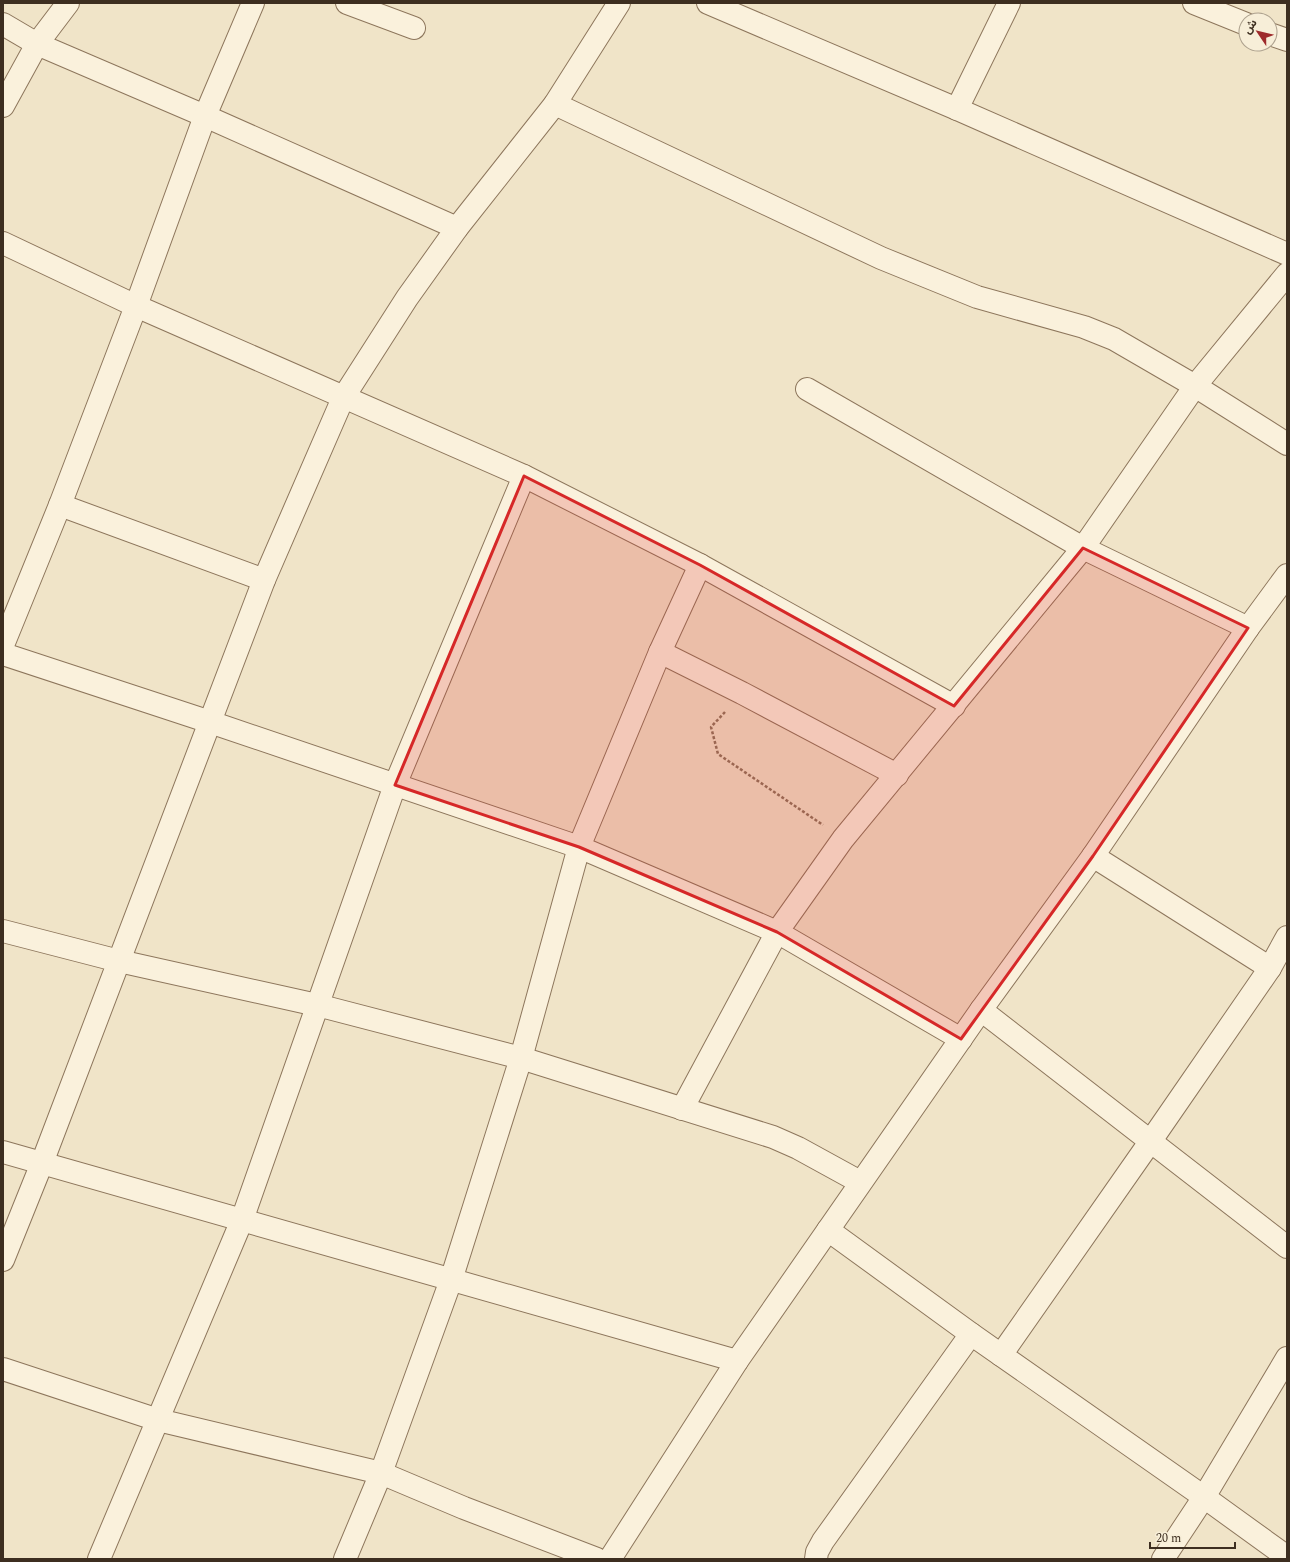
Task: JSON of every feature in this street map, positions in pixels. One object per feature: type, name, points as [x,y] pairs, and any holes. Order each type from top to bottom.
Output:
[{"type":"street","points":[[3,106],[37,44],[68,3]]},
{"type":"street","points":[[3,644],[60,505],[136,306],[205,116],[253,3]]},
{"type":"street","points":[[347,3],[414,28]]},
{"type":"street","points":[[3,1260],[42,1163],[264,580],[343,398],[406,298],[554,104],[619,3]]},
{"type":"street","points":[[708,3],[956,109],[1287,254]]},
{"type":"street","points":[[956,109],[1009,3]]},
{"type":"street","points":[[1194,3],[1238,21]]},
{"type":"street","points":[[3,24],[37,44],[205,116],[458,228]]},
{"type":"street","points":[[554,104],[881,258],[977,297],[1084,327],[1114,339],[1195,386],[1287,444]]},
{"type":"street","points":[[3,243],[136,306],[524,476],[700,565],[954,706]]},
{"type":"street","points":[[682,1109],[777,932],[843,839],[1083,548],[1195,386],[1287,274]]},
{"type":"street","points":[[807,389],[1083,548],[1248,628]]},
{"type":"street","points":[[99,1559],[242,1220],[395,785],[524,476]]},
{"type":"street","points":[[60,505],[264,580]]},
{"type":"street","points":[[346,1559],[380,1473],[451,1280],[521,1058],[579,847],[660,652],[700,565]]},
{"type":"street","points":[[610,1559],[737,1361],[860,1182],[960,1039],[1093,856],[1248,628],[1287,574]]},
{"type":"street","points":[[660,652],[742,693],[897,775]]},
{"type":"street","points":[[3,654],[210,722],[579,847],[777,932],[960,1039]]},
{"type":"street","points":[[1093,856],[1270,968]]},
{"type":"street","points":[[3,930],[119,961],[317,1005],[521,1058],[773,1137],[798,1148],[860,1182]]},
{"type":"street","points":[[1001,1355],[1270,968],[1287,938]]},
{"type":"street","points":[[981,1010],[1287,1247]]},
{"type":"street","points":[[3,1152],[737,1361]]},
{"type":"street","points":[[828,1230],[971,1334],[1204,1497],[1287,1558]]},
{"type":"street","points":[[816,1559],[817,1552],[823,1541],[971,1334]]},
{"type":"street","points":[[1163,1559],[1204,1497],[1287,1358]]},
{"type":"street","points":[[3,1369],[158,1420],[380,1473],[464,1508],[597,1559]]},
{"type":"path","points":[[742,693],[711,727],[718,754],[843,839]]},
{"type":"highlighted area","points":[[524,476],[700,565],[954,706],[1083,548],[1248,628],[1093,856],[961,1039],[777,932],[579,847],[395,785]]}]
